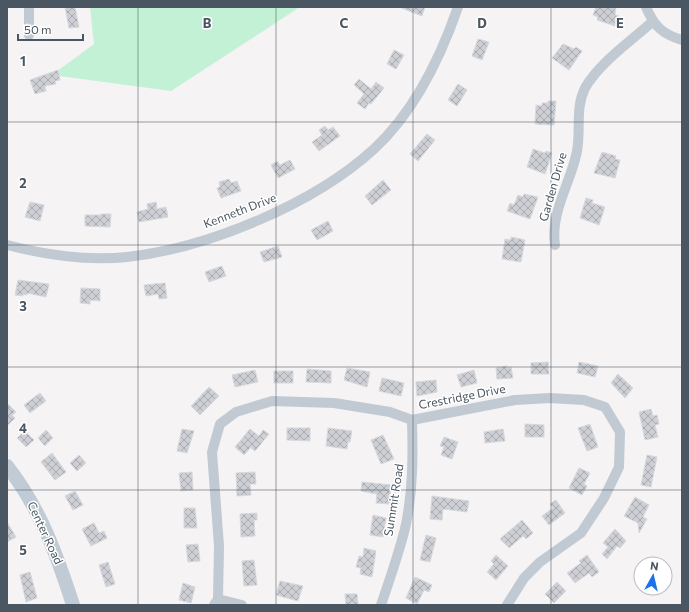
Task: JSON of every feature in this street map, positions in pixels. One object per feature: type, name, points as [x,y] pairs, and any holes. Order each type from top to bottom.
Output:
[{"type":"street","points":[[29,7],[29,35]]},
{"type":"street","name":"Kenneth Drive","points":[[7,245],[50,255],[127,257],[174,248],[272,215],[325,187],[374,149],[405,114],[430,74],[458,7]]},
{"type":"street","points":[[646,7],[652,22],[671,37],[682,40]]},
{"type":"street","name":"Garden Drive","points":[[555,245],[553,233],[555,219],[577,151],[579,111],[585,89],[596,72],[652,22]]},
{"type":"street","name":"Crestridge Drive","points":[[216,602],[219,546],[212,452],[220,424],[236,412],[272,402],[334,403],[390,412],[412,420],[515,400],[550,398],[584,400],[605,407],[620,432],[620,467],[604,498],[581,533],[540,562],[524,578],[507,605]]},
{"type":"street","name":"Summit Road","points":[[381,605],[394,570],[406,523],[414,463],[412,420]]},
{"type":"street","name":"Center Road","points":[[7,466],[19,481],[38,514],[56,553],[73,605]]},
{"type":"street","points":[[216,602],[242,605]]},
{"type":"green space","points":[[90,7],[300,7],[171,91],[52,75],[94,44]]},
{"type":"building","points":[[65,7],[75,7],[79,27],[69,28]]},
{"type":"building","points":[[399,7],[425,7],[422,16]]},
{"type":"building","points":[[596,7],[616,7],[615,15],[619,16],[615,26],[597,20],[598,17],[593,15]]},
{"type":"building","points":[[478,39],[489,42],[482,60],[472,56]]},
{"type":"building","points":[[563,44],[574,49],[576,47],[582,51],[569,70],[552,58]]},
{"type":"building","points":[[394,50],[404,55],[396,69],[387,64]]},
{"type":"building","points":[[58,70],[60,80],[55,81],[56,84],[45,86],[46,91],[35,94],[30,80]]},
{"type":"building","points":[[359,79],[371,89],[376,82],[384,88],[365,109],[357,103],[364,94],[354,85]]},
{"type":"building","points":[[458,84],[467,90],[457,106],[448,100]]},
{"type":"building","points":[[548,101],[556,101],[554,125],[535,124],[536,105],[542,106],[542,103],[548,103]]},
{"type":"building","points":[[325,126],[328,130],[333,127],[340,136],[319,151],[312,142],[322,135],[319,130]]},
{"type":"building","points":[[427,134],[435,140],[418,161],[410,154]]},
{"type":"building","points":[[533,149],[545,153],[546,151],[552,153],[545,174],[527,167]]},
{"type":"building","points":[[602,152],[616,156],[615,159],[620,160],[615,178],[594,173]]},
{"type":"building","points":[[290,160],[295,169],[278,178],[271,165],[277,161],[280,165]]},
{"type":"building","points":[[229,179],[231,183],[237,181],[241,191],[221,198],[217,188],[220,187],[219,182]]},
{"type":"building","points":[[383,180],[391,190],[372,205],[365,196]]},
{"type":"building","points":[[524,194],[538,197],[530,219],[507,211],[510,203],[514,205],[518,195],[523,197]]},
{"type":"building","points":[[586,198],[593,200],[592,203],[605,207],[599,225],[580,218]]},
{"type":"building","points":[[30,202],[44,205],[40,221],[25,217]]},
{"type":"building","points":[[156,202],[157,209],[166,207],[168,217],[139,222],[137,212],[148,209],[147,204]]},
{"type":"building","points":[[111,214],[110,227],[85,226],[85,215]]},
{"type":"building","points":[[328,221],[333,231],[317,240],[311,230]]},
{"type":"building","points":[[511,237],[525,240],[521,262],[502,259],[505,239],[511,240]]},
{"type":"building","points":[[278,246],[282,257],[264,262],[260,252]]},
{"type":"building","points":[[222,266],[226,276],[209,282],[205,272]]},
{"type":"building","points":[[18,280],[49,284],[46,297],[27,293],[27,295],[23,294],[23,296],[15,295]]},
{"type":"building","points":[[165,283],[167,298],[159,299],[158,294],[146,296],[144,285]]},
{"type":"building","points":[[81,288],[100,289],[100,301],[90,300],[90,304],[80,303]]},
{"type":"building","points":[[548,362],[549,374],[531,374],[531,363]]},
{"type":"building","points":[[579,362],[598,366],[595,377],[577,373]]},
{"type":"building","points":[[507,366],[507,368],[511,367],[513,378],[497,379],[496,368]]},
{"type":"building","points":[[347,368],[370,372],[367,387],[344,380]]},
{"type":"building","points":[[307,369],[331,371],[331,383],[306,382]]},
{"type":"building","points":[[255,370],[258,382],[235,387],[232,375]]},
{"type":"building","points":[[474,370],[477,383],[461,387],[457,375]]},
{"type":"building","points":[[274,371],[293,371],[293,383],[274,383]]},
{"type":"building","points":[[618,374],[633,388],[625,398],[611,383]]},
{"type":"building","points":[[382,378],[404,383],[401,396],[379,391]]},
{"type":"building","points":[[436,380],[437,392],[417,396],[416,382]]},
{"type":"building","points":[[209,387],[219,396],[200,415],[191,406]]},
{"type":"building","points":[[40,393],[46,401],[30,413],[24,405]]},
{"type":"building","points":[[7,403],[16,412],[12,415],[15,418],[7,426]]},
{"type":"building","points":[[651,409],[653,416],[657,415],[659,424],[655,425],[658,437],[645,440],[639,412]]},
{"type":"building","points":[[525,424],[544,425],[544,437],[525,437]]},
{"type":"building","points":[[590,424],[598,447],[587,451],[578,428]]},
{"type":"building","points":[[287,428],[310,428],[310,441],[287,440]]},
{"type":"building","points":[[328,428],[352,431],[347,449],[326,446]]},
{"type":"building","points":[[182,429],[194,431],[187,453],[177,451]]},
{"type":"building","points":[[250,429],[259,436],[263,430],[269,434],[255,451],[251,448],[244,455],[235,447]]},
{"type":"building","points":[[503,429],[505,441],[485,443],[484,432]]},
{"type":"building","points":[[46,430],[53,438],[45,446],[38,438]]},
{"type":"building","points":[[25,431],[34,440],[26,447],[17,438]]},
{"type":"building","points":[[383,435],[394,459],[381,464],[371,440]]},
{"type":"building","points":[[444,437],[458,442],[452,459],[441,455],[444,447],[440,446]]},
{"type":"building","points":[[52,453],[66,472],[55,480],[41,462]]},
{"type":"building","points":[[79,455],[86,463],[77,471],[70,463]]},
{"type":"building","points":[[647,455],[657,457],[651,487],[641,485]]},
{"type":"building","points":[[579,468],[590,473],[584,484],[587,486],[582,495],[569,488]]},
{"type":"building","points":[[192,472],[193,490],[181,491],[179,473]]},
{"type":"building","points":[[255,472],[256,484],[250,484],[251,495],[237,496],[236,473]]},
{"type":"building","points":[[362,482],[391,485],[389,504],[376,503],[377,494],[361,491]]},
{"type":"building","points":[[75,491],[83,505],[73,510],[65,496]]},
{"type":"building","points":[[432,496],[469,501],[467,512],[443,509],[442,520],[430,519]]},
{"type":"building","points":[[635,497],[649,505],[643,517],[647,519],[639,533],[638,523],[624,516]]},
{"type":"building","points":[[556,500],[565,513],[549,525],[542,516],[553,508],[550,504]]},
{"type":"building","points":[[184,508],[195,508],[197,528],[184,528]]},
{"type":"building","points":[[257,513],[257,520],[254,520],[255,536],[241,537],[240,514]]},
{"type":"building","points":[[373,515],[386,518],[383,537],[370,535]]},
{"type":"building","points":[[522,520],[533,533],[526,539],[523,536],[509,548],[500,539]]},
{"type":"building","points":[[7,522],[16,537],[7,542]]},
{"type":"building","points":[[94,523],[99,533],[104,531],[107,538],[91,546],[82,529]]},
{"type":"building","points":[[615,529],[626,541],[620,548],[617,546],[607,559],[602,554],[608,547],[603,543]]},
{"type":"building","points":[[426,535],[436,538],[430,562],[420,560]]},
{"type":"building","points":[[198,544],[200,561],[188,562],[186,545]]},
{"type":"building","points":[[364,548],[376,551],[372,577],[360,574],[361,568],[356,567],[359,556],[363,557]]},
{"type":"building","points":[[496,555],[508,566],[496,580],[487,572],[494,564],[491,561]]},
{"type":"building","points":[[587,555],[599,572],[592,577],[589,573],[575,583],[567,573],[581,563],[579,561]]},
{"type":"building","points":[[254,560],[257,585],[244,586],[242,561]]},
{"type":"building","points":[[108,562],[115,584],[106,587],[99,565]]},
{"type":"building","points":[[30,572],[37,598],[26,602],[20,575]]},
{"type":"building","points":[[415,577],[432,585],[429,592],[424,590],[417,604],[406,598]]},
{"type":"building","points":[[280,581],[303,586],[298,601],[276,595]]},
{"type":"building","points":[[557,582],[566,591],[554,603],[545,594]]},
{"type":"building","points":[[183,583],[195,587],[191,603],[179,600]]},
{"type":"building","points":[[345,594],[357,594],[358,605],[346,605]]}]
